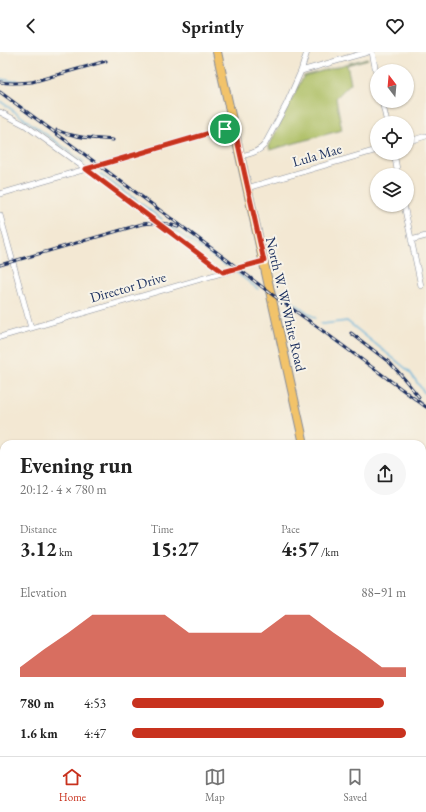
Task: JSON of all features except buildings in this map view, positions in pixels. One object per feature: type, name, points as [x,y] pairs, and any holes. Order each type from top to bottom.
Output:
[{"type":"main road","name":"North W. W. White Road","points":[[217,52],[303,440]]},
{"type":"street","points":[[240,156],[256,152],[265,144],[286,105],[301,71],[307,52]]},
{"type":"street","points":[[301,71],[368,52]]},
{"type":"street","points":[[372,52],[374,64]]},
{"type":"street","points":[[0,112],[25,125],[223,272]]},
{"type":"street","points":[[0,194],[234,126]]},
{"type":"street","points":[[414,140],[426,136]]},
{"type":"street","name":"Lula Mae","points":[[247,188],[370,152]]},
{"type":"street","points":[[405,212],[421,286]]},
{"type":"street","points":[[0,215],[31,328]]},
{"type":"street","points":[[411,240],[426,236]]},
{"type":"street","name":"Director Drive","points":[[0,337],[264,261]]},
{"type":"green space","points":[[367,58],[368,59],[347,65],[351,83],[336,98],[342,130],[270,150],[269,146],[304,76]]},
{"type":"waterway","points":[[0,79],[11,81],[17,80]]},
{"type":"waterway","points":[[0,101],[84,162]]},
{"type":"waterway","points":[[100,174],[162,219]]},
{"type":"waterway","points":[[172,228],[227,266]]},
{"type":"waterway","points":[[236,272],[258,289]]},
{"type":"waterway","points":[[279,294],[282,294],[315,318]]},
{"type":"waterway","points":[[321,323],[347,321],[409,371],[426,395]]},
{"type":"railway","points":[[0,82],[32,82],[106,61]]},
{"type":"railway","points":[[0,92],[426,407]]},
{"type":"railway","points":[[57,130],[78,136],[113,140]]},
{"type":"railway","points":[[0,265],[142,224],[160,223],[178,227]]},
{"type":"railway","points":[[351,333],[390,363],[419,397]]},
{"type":"route","points":[[234,126],[264,261],[223,272],[86,169],[150,150],[225,129],[234,126]]}]
